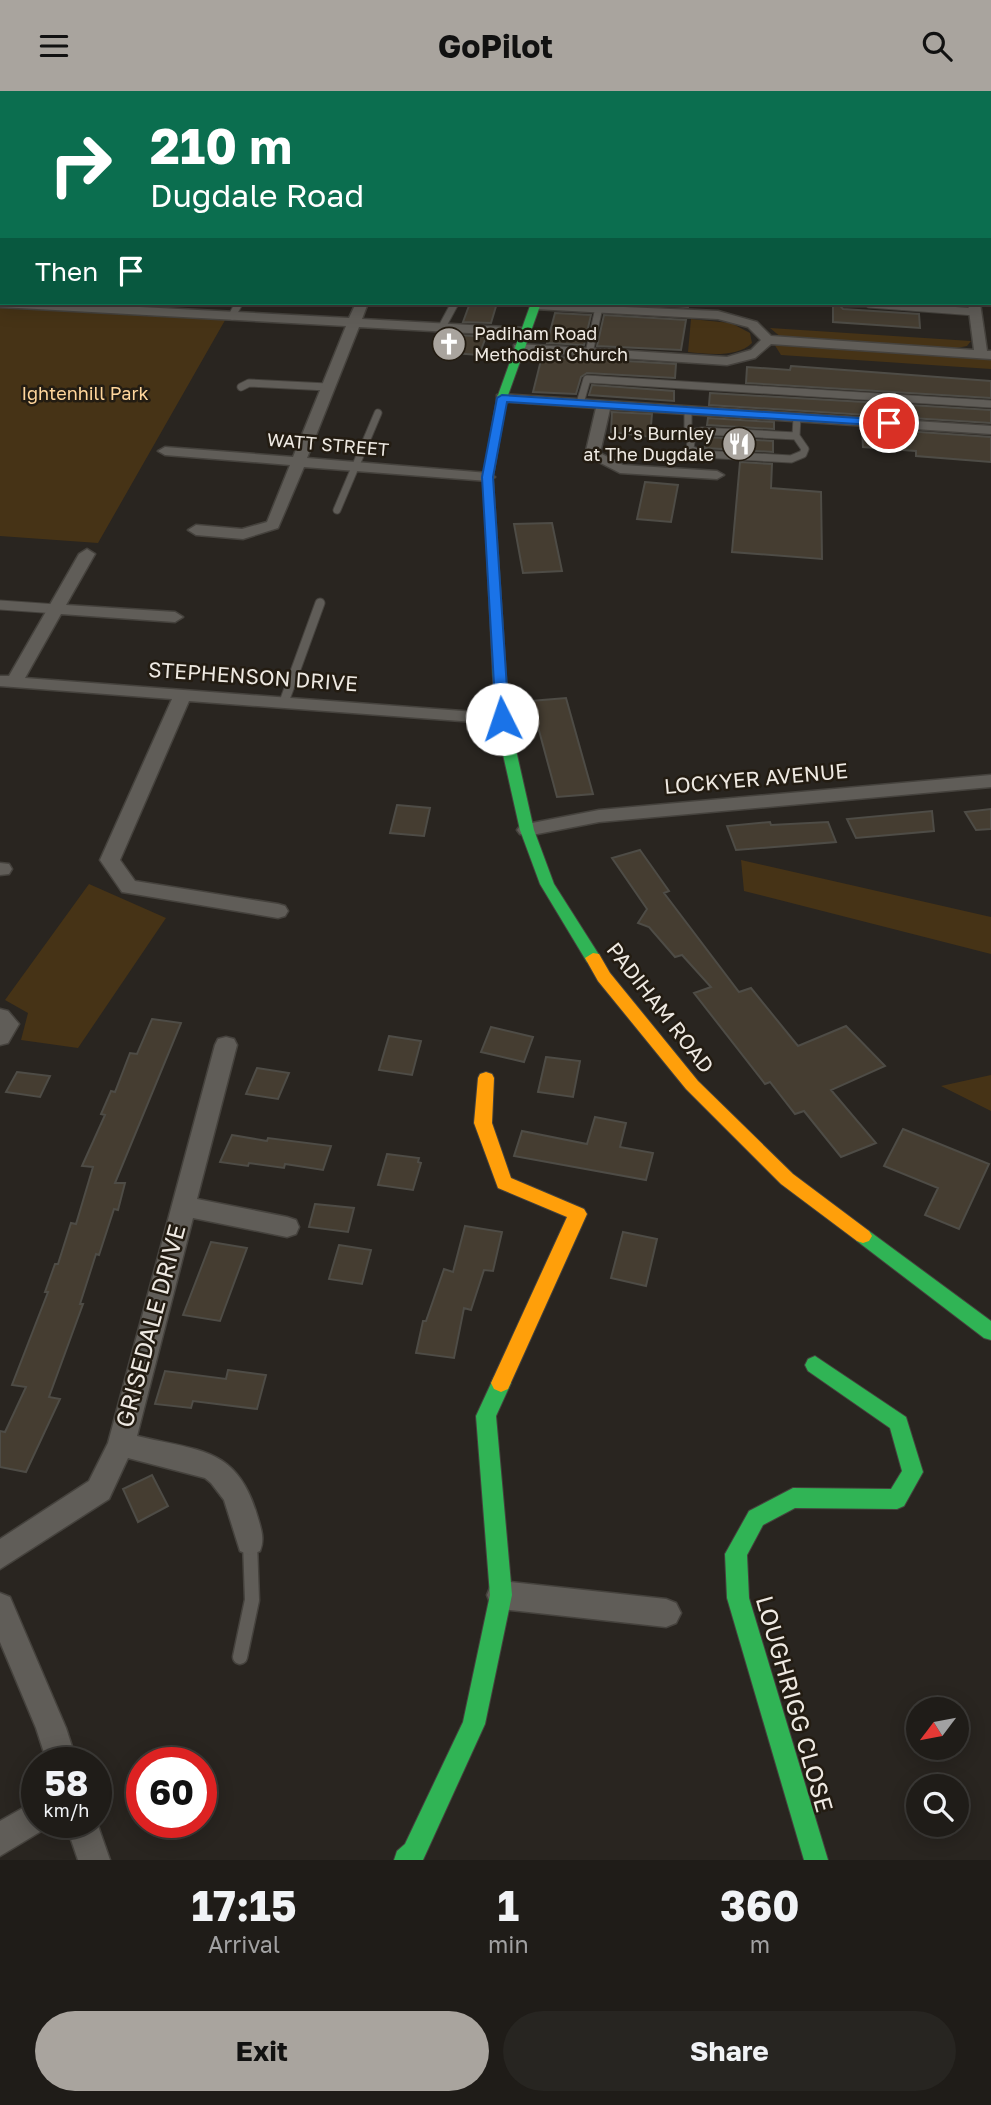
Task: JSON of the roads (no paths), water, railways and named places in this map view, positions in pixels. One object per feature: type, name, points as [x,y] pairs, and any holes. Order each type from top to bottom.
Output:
[{"type":"main road","name":"PADIHAM ROAD","points":[[536,305],[502,398],[488,477],[502,719],[527,830],[547,884],[604,977],[692,1085],[787,1178],[991,1332]]},
{"type":"main road","points":[[414,1858],[474,1724],[501,1595],[486,1416],[578,1214],[505,1183],[483,1123],[486,1078]]},
{"type":"main road","name":"LOUGHRIGG CLOSE","points":[[816,1365],[899,1423],[913,1472],[897,1499],[793,1498],[756,1518],[736,1554],[738,1598],[816,1860]]},
{"type":"street","points":[[87,305],[525,332]]},
{"type":"street","points":[[196,530],[243,534],[273,525],[361,305]]},
{"type":"street","points":[[519,348],[727,361],[750,356],[764,347],[767,340],[763,331],[744,320],[718,315],[568,305]]},
{"type":"street","points":[[767,340],[986,355],[975,308]]},
{"type":"street","points":[[502,398],[991,430]]},
{"type":"street","points":[[604,404],[592,455],[620,469],[717,475]]},
{"type":"street","name":"WATT STREET","points":[[165,451],[488,477]]},
{"type":"street","points":[[7,681],[57,609],[87,554]]},
{"type":"street","points":[[57,609],[175,617]]},
{"type":"street","name":"STEPHENSON DRIVE","points":[[7,681],[502,719]]},
{"type":"street","points":[[183,694],[110,860],[129,887],[278,911]]},
{"type":"street","name":"LOCKYER AVENUE","points":[[527,830],[599,816],[991,781]]},
{"type":"street","points":[[0,1017],[8,1024],[0,1037]]},
{"type":"street","name":"GRISEDALE DRIVE","points":[[0,1555],[99,1490],[121,1444],[226,1045]]},
{"type":"street","points":[[183,1206],[287,1227]]},
{"type":"street","points":[[121,1444],[212,1467],[226,1475],[235,1491],[250,1542]]},
{"type":"street","points":[[501,1595],[666,1613]]},
{"type":"street","points":[[0,1607],[57,1747]]},
{"type":"street","points":[[0,1840],[21,1826]]},
{"type":"street","points":[[86,1838],[94,1860]]},
{"type":"lane","points":[[232,316],[238,305]]},
{"type":"lane","points":[[442,327],[454,305]]},
{"type":"lane","points":[[896,305],[975,308]]},
{"type":"lane","points":[[589,353],[599,306]]},
{"type":"lane","points":[[580,403],[587,379],[991,404]]},
{"type":"lane","points":[[241,387],[249,383],[327,387]]},
{"type":"lane","points":[[887,398],[889,423]]},
{"type":"lane","points":[[688,410],[688,428],[692,433],[690,449],[702,454],[791,460],[803,454],[805,449],[796,436],[797,417]]},
{"type":"lane","points":[[337,510],[378,413]]},
{"type":"lane","points":[[692,433],[702,431],[796,436]]},
{"type":"lane","points":[[284,702],[320,603]]},
{"type":"lane","points":[[0,605],[57,609]]},
{"type":"lane","points":[[240,1657],[252,1619],[254,1592],[250,1542]]},
{"type":"place","name":"Padiham Road Methodist Church","points":[[449,344]]},
{"type":"place","name":"JJ’s Burnley at The Dugdale","points":[[739,444]]},
{"type":"park label","name":"Ightenhill Park","points":[[85,394]]}]
